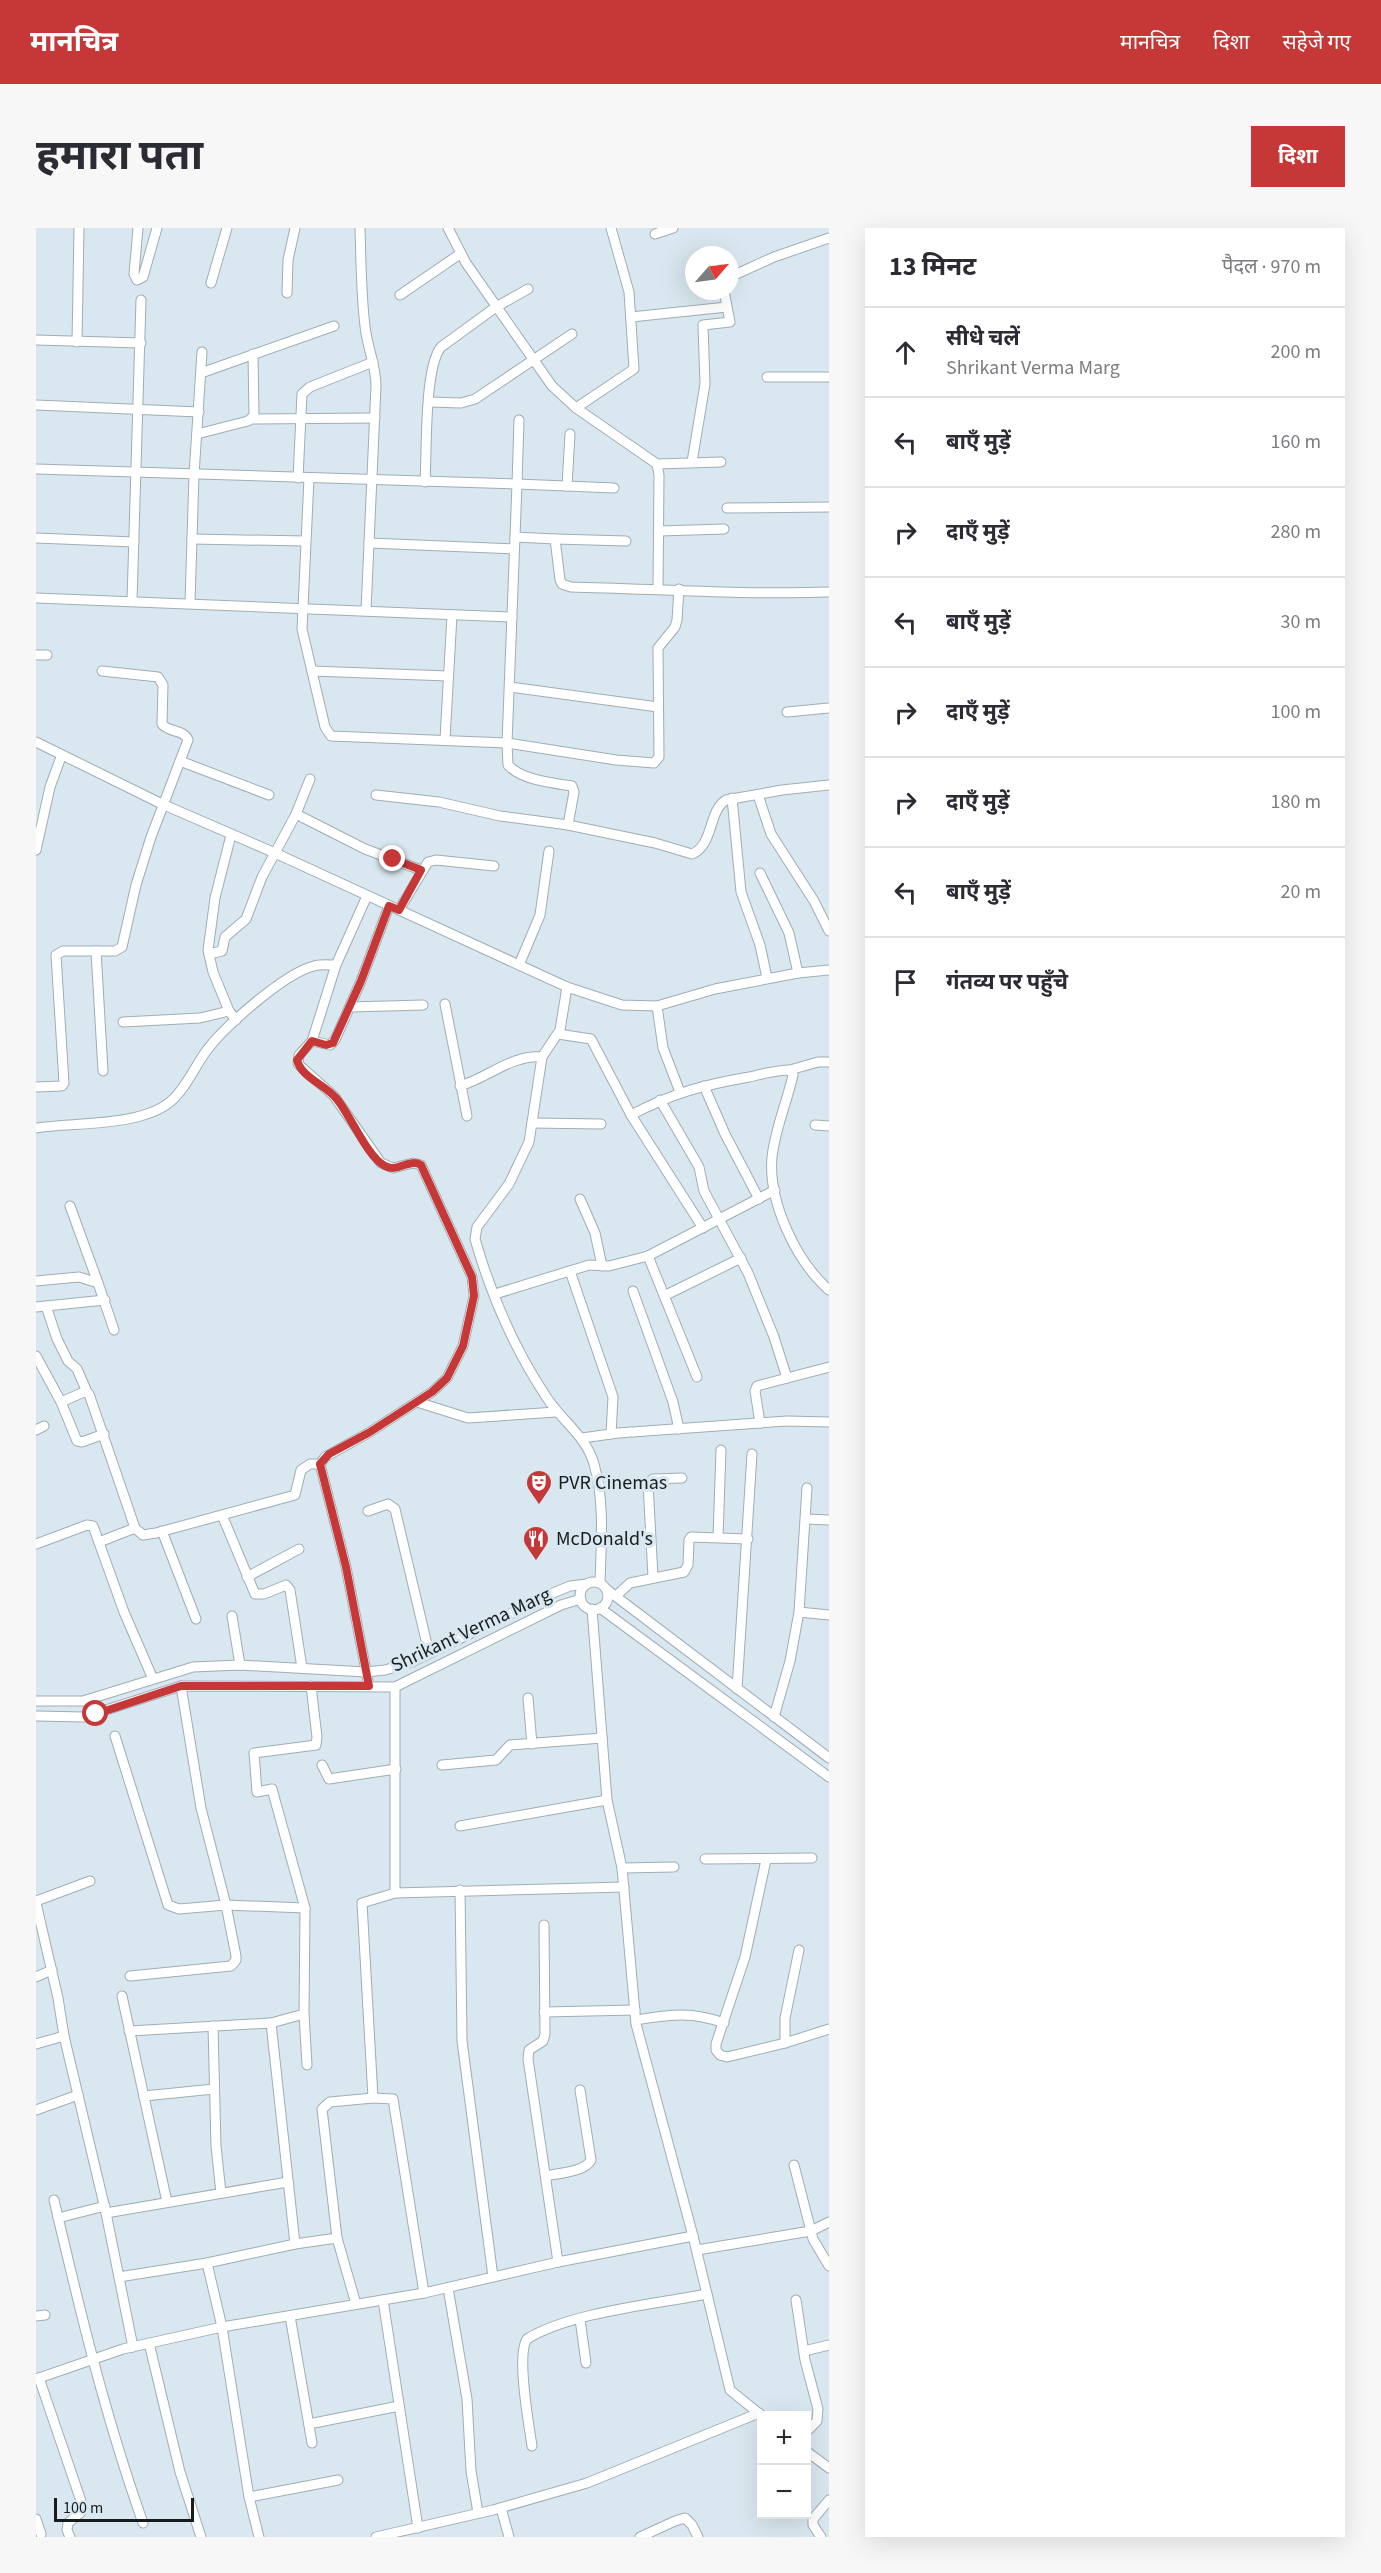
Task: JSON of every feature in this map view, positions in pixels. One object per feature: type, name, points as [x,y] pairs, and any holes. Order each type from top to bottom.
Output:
[{"type":"street","points":[[76,342],[79,228]]},
{"type":"street","points":[[138,228],[134,274],[137,280],[143,277],[157,228]]},
{"type":"street","points":[[211,283],[227,228]]},
{"type":"street","points":[[286,293],[286,277],[295,228]]},
{"type":"street","points":[[360,228],[365,327],[376,375],[366,611]]},
{"type":"street","points":[[448,228],[460,254],[532,360],[560,394],[576,408],[657,464],[721,462]]},
{"type":"street","points":[[576,408],[634,369],[632,317],[627,280],[611,228]]},
{"type":"street","points":[[655,234],[673,228]]},
{"type":"street","points":[[739,273],[774,257],[829,238]]},
{"type":"street","points":[[400,295],[460,254]]},
{"type":"street","points":[[425,482],[435,355],[441,347],[496,307],[528,289]]},
{"type":"street","points":[[132,601],[141,300]]},
{"type":"street","points":[[692,462],[705,384],[703,325],[730,322],[726,300]]},
{"type":"street","points":[[632,317],[727,307]]},
{"type":"street","points":[[201,373],[334,326]]},
{"type":"street","points":[[430,402],[461,403],[475,399],[572,334]]},
{"type":"street","points":[[36,340],[141,343]]},
{"type":"street","points":[[190,602],[194,475],[202,352]]},
{"type":"street","points":[[252,419],[255,412],[253,354]]},
{"type":"street","points":[[298,478],[302,394],[305,390],[373,362]]},
{"type":"street","points":[[767,377],[829,377]]},
{"type":"street","points":[[36,405],[199,412]]},
{"type":"street","points":[[197,434],[252,419],[375,418]]},
{"type":"street","points":[[519,420],[508,765],[513,770],[548,783],[572,786],[574,792],[568,825]]},
{"type":"street","points":[[567,486],[570,434]]},
{"type":"street","points":[[657,464],[659,474],[658,589]]},
{"type":"street","points":[[36,469],[614,488]]},
{"type":"street","points":[[309,478],[303,629],[325,727],[331,736],[507,743],[616,760],[654,763],[659,757],[658,648],[675,627],[679,589]]},
{"type":"street","points":[[727,508],[829,507]]},
{"type":"street","points":[[659,531],[724,530]]},
{"type":"street","points":[[515,537],[626,541]]},
{"type":"street","points":[[36,538],[134,542]]},
{"type":"street","points":[[192,539],[305,541]]},
{"type":"street","points":[[555,539],[560,580],[566,586],[764,594],[829,592]]},
{"type":"street","points":[[369,543],[514,549]]},
{"type":"street","points":[[36,598],[190,602],[512,617]]},
{"type":"street","points":[[445,739],[452,615]]},
{"type":"street","points":[[36,655],[47,655]]},
{"type":"street","points":[[36,1087],[62,1086],[64,1083],[56,955],[63,951],[115,951],[122,947],[136,885],[162,804],[188,740],[184,734],[165,728],[162,724],[163,685],[161,681],[154,676],[102,671]]},
{"type":"street","points":[[312,671],[448,676]]},
{"type":"street","points":[[510,687],[658,707]]},
{"type":"street","points":[[787,712],[829,708]]},
{"type":"street","points":[[36,742],[162,804],[275,853],[519,966],[567,987],[622,1005],[657,1006],[715,988],[798,973],[829,970]]},
{"type":"street","points":[[36,850],[50,787],[61,756]]},
{"type":"street","points":[[180,761],[269,795]]},
{"type":"street","points":[[209,954],[222,951],[225,937],[246,919],[262,877],[297,814],[310,779]]},
{"type":"street","points":[[376,795],[439,802],[500,816],[568,825],[655,843],[692,854],[698,851],[709,833],[718,805],[732,798],[829,785]]},
{"type":"street","points":[[758,795],[771,834],[814,901],[829,932]]},
{"type":"street","points":[[732,798],[741,892],[760,945],[767,978]]},
{"type":"street","points":[[297,814],[365,849],[421,870]]},
{"type":"street","points":[[231,835],[209,928],[209,954],[213,972],[229,1011],[236,1020]]},
{"type":"street","points":[[519,966],[540,915],[549,851]]},
{"type":"street","points":[[399,910],[421,870],[428,862],[436,860],[495,866]]},
{"type":"street","points":[[760,873],[789,933],[798,973]]},
{"type":"street","points":[[105,1300],[41,1307],[68,1361],[77,1369],[104,1434],[135,1528],[143,1535],[162,1532],[295,1495],[301,1470],[310,1464],[320,1464],[329,1454],[370,1432],[417,1402],[447,1378],[463,1346],[474,1296],[472,1277],[421,1165],[413,1162],[393,1168],[381,1163],[334,1096],[298,1064],[299,1055],[312,1041],[336,965],[367,896]]},
{"type":"street","points":[[312,1041],[326,1045],[333,1043],[350,1007],[389,906]]},
{"type":"street","points":[[96,951],[103,1071]]},
{"type":"street","points":[[36,1128],[130,1118],[162,1107],[175,1096],[208,1048],[236,1020],[299,972],[314,965],[336,965]]},
{"type":"street","points":[[567,987],[558,1034],[542,1057],[532,1123],[521,1162],[509,1184],[481,1221],[475,1233],[480,1256],[522,1356],[556,1412],[582,1438],[594,1464],[598,1484],[603,1586],[607,1602],[596,1609]]},
{"type":"street","points":[[445,1004],[467,1116]]},
{"type":"street","points":[[350,1007],[423,1005]]},
{"type":"street","points":[[657,1006],[663,1048],[680,1092]]},
{"type":"street","points":[[123,1022],[200,1018],[229,1011]]},
{"type":"street","points":[[558,1034],[591,1039],[631,1115],[703,1228]]},
{"type":"street","points":[[460,1086],[518,1059],[542,1057]]},
{"type":"street","points":[[631,1115],[680,1092],[790,1070],[818,1062],[829,1062]]},
{"type":"street","points":[[790,1070],[793,1075],[772,1155],[775,1190],[791,1239],[799,1255],[829,1290]]},
{"type":"street","points":[[704,1086],[725,1134],[759,1199]]},
{"type":"street","points":[[660,1100],[699,1167],[704,1191],[741,1258],[762,1305],[787,1378]]},
{"type":"street","points":[[532,1123],[601,1124]]},
{"type":"street","points":[[815,1125],[829,1126]]},
{"type":"street","points":[[495,1294],[589,1265],[602,1266],[648,1256],[775,1190]]},
{"type":"street","points":[[580,1198],[595,1233],[602,1266]]},
{"type":"street","points":[[70,1206],[114,1330]]},
{"type":"street","points":[[648,1256],[666,1295],[697,1377]]},
{"type":"street","points":[[666,1295],[741,1258]]},
{"type":"street","points":[[570,1271],[613,1397],[610,1434]]},
{"type":"street","points":[[36,1281],[79,1277],[98,1283]]},
{"type":"street","points":[[633,1291],[669,1390],[679,1429]]},
{"type":"street","points":[[36,1356],[61,1402],[77,1441],[82,1442],[104,1434]]},
{"type":"street","points":[[760,1423],[755,1388],[829,1367]]},
{"type":"street","points":[[61,1402],[87,1392]]},
{"type":"street","points":[[417,1402],[468,1418],[556,1412]]},
{"type":"street","points":[[582,1438],[760,1423],[829,1422]]},
{"type":"street","points":[[718,1537],[721,1450]]},
{"type":"street","points":[[737,1689],[752,1454]]},
{"type":"street","points":[[320,1464],[346,1567],[369,1686]]},
{"type":"street","points":[[652,1577],[648,1483],[653,1479],[682,1478]]},
{"type":"street","points":[[774,1717],[790,1661],[799,1612],[807,1488]]},
{"type":"street","points":[[368,1511],[388,1504],[395,1509],[429,1653]]},
{"type":"street","points":[[222,1515],[253,1592],[259,1595],[281,1586],[288,1587],[302,1668]]},
{"type":"street","points":[[806,1519],[829,1520]]},
{"type":"street","points":[[36,1544],[91,1524],[153,1679]]},
{"type":"street","points":[[99,1542],[135,1528]]},
{"type":"street","points":[[162,1532],[196,1620]]},
{"type":"street","points":[[616,1596],[630,1582],[679,1574],[687,1569],[691,1537],[748,1539]]},
{"type":"street","points":[[247,1577],[299,1549]]},
{"type":"street","points":[[829,1758],[603,1586],[587,1584],[582,1590],[581,1599],[585,1605],[596,1609],[829,1777]]},
{"type":"street","name":"Shrikant Verma Marg","points":[[36,1701],[83,1701],[193,1667],[240,1665],[366,1672],[398,1667],[553,1593],[570,1586],[587,1584]]},
{"type":"street","name":"Shrikant Verma Marg","points":[[36,1716],[84,1717],[181,1686],[394,1687],[561,1605],[581,1599]]},
{"type":"street","points":[[596,1609],[607,1800],[622,1868],[635,2015],[697,2250],[730,2390],[757,2411]]},
{"type":"street","points":[[799,1612],[829,1615]]},
{"type":"street","points":[[232,1616],[240,1665]]},
{"type":"street","points":[[130,1976],[225,1966],[234,1963],[236,1956],[226,1905],[201,1808],[181,1686]]},
{"type":"street","points":[[307,2065],[304,2014],[305,1908],[272,1789],[257,1792],[254,1753],[316,1744],[311,1686]]},
{"type":"street","points":[[394,1687],[395,1893]]},
{"type":"street","points":[[528,1698],[532,1743]]},
{"type":"street","points":[[115,1736],[168,1905],[179,1909],[226,1905],[305,1908]]},
{"type":"street","points":[[442,1765],[496,1760],[510,1745],[602,1738]]},
{"type":"street","points":[[322,1765],[329,1779],[396,1769]]},
{"type":"street","points":[[460,1826],[607,1800]]},
{"type":"street","points":[[705,1859],[812,1858]]},
{"type":"street","points":[[766,1860],[746,1957],[716,2050],[724,2057],[785,2043],[829,2029]]},
{"type":"street","points":[[622,1868],[674,1867]]},
{"type":"street","points":[[90,1881],[36,1902],[64,2036],[105,2209],[133,2347]]},
{"type":"street","points":[[374,2098],[362,1903],[395,1893],[624,1887]]},
{"type":"street","points":[[460,1890],[462,2042],[493,2277]]},
{"type":"street","points":[[544,1925],[544,2039],[532,2047],[528,2053],[558,2262]]},
{"type":"street","points":[[785,2043],[785,2019],[799,1950]]},
{"type":"street","points":[[36,1977],[52,1970]]},
{"type":"street","points":[[122,1996],[167,2202]]},
{"type":"street","points":[[544,2012],[702,2016],[724,2024]]},
{"type":"street","points":[[129,2031],[271,2023],[304,2014]]},
{"type":"street","points":[[271,2023],[295,2244]]},
{"type":"street","points":[[213,2026],[216,2146],[221,2193]]},
{"type":"street","points":[[36,2044],[64,2036]]},
{"type":"street","points":[[144,2096],[214,2089]]},
{"type":"street","points":[[546,2176],[583,2167],[591,2160],[580,2090]]},
{"type":"street","points":[[36,2110],[78,2095]]},
{"type":"street","points":[[356,2304],[337,2238],[322,2109],[330,2102],[374,2098],[393,2099],[424,2293]]},
{"type":"street","points":[[794,2165],[811,2231],[829,2266]]},
{"type":"street","points":[[58,2218],[288,2182]]},
{"type":"street","points":[[54,2200],[91,2360],[143,2523]]},
{"type":"street","points":[[697,2250],[811,2231],[829,2222]]},
{"type":"street","points":[[70,2537],[67,2530],[68,2523],[81,2512],[81,2501],[37,2378],[133,2347],[222,2327],[424,2293],[558,2262],[693,2236]]},
{"type":"street","points":[[119,2277],[337,2238]]},
{"type":"street","points":[[207,2263],[222,2327],[249,2497],[259,2537]]},
{"type":"street","points":[[448,2288],[467,2399],[471,2471],[478,2514]]},
{"type":"street","points":[[531,2446],[524,2391],[525,2342],[534,2335],[580,2319],[707,2294]]},
{"type":"street","points":[[383,2300],[399,2406],[423,2527],[431,2537]]},
{"type":"street","points":[[796,2300],[804,2351],[818,2409],[817,2421],[811,2428]]},
{"type":"street","points":[[290,2316],[312,2444]]},
{"type":"street","points":[[580,2319],[586,2363]]},
{"type":"street","points":[[149,2343],[180,2472],[201,2537]]},
{"type":"street","points":[[804,2351],[829,2345]]},
{"type":"street","points":[[309,2424],[399,2406]]},
{"type":"street","points":[[376,2537],[478,2514],[587,2483],[757,2416]]},
{"type":"street","points":[[811,2454],[829,2468]]},
{"type":"street","points":[[249,2497],[338,2481]]},
{"type":"street","points":[[821,2537],[813,2525],[813,2519],[829,2500]]},
{"type":"street","points":[[501,2508],[509,2537]]},
{"type":"street","points":[[640,2537],[681,2518],[688,2521],[698,2537]]},
{"type":"street","points":[[36,2519],[41,2534]]},
{"type":"place","name":"PVR Cinemas","points":[[539,1506]]},
{"type":"place","name":"McDonald's","points":[[536,1562]]},
{"type":"route","points":[[96,1714],[181,1686],[206,1684],[369,1686],[346,1567],[320,1464],[329,1454],[405,1411],[447,1378],[463,1346],[474,1296],[472,1277],[421,1165],[413,1162],[393,1168],[381,1163],[374,1156],[343,1106],[327,1089],[301,1068],[297,1060],[312,1041],[330,1045],[335,1040],[361,981],[389,906],[399,910],[421,870],[393,859]]}]
